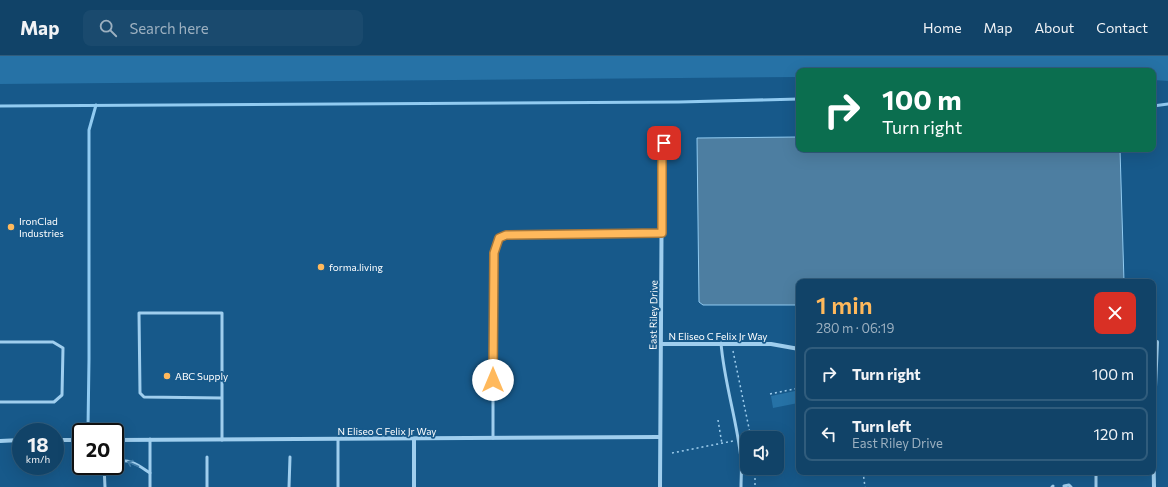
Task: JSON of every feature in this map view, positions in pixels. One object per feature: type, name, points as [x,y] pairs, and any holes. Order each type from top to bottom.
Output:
[{"type":"street","name":"East Riley Drive","points":[[660,487],[659,437],[662,153],[664,143]]},
{"type":"street","name":"N Eliseo C Felix Jr Way","points":[[661,344],[771,344],[796,349]]},
{"type":"street","name":"N Eliseo C Felix Jr Way","points":[[124,440],[659,437]]},
{"type":"street","points":[[414,439],[414,487]]},
{"type":"street","points":[[0,440],[12,440]]},
{"type":"street","points":[[1154,475],[1154,487]]},
{"type":"lane","points":[[493,438],[494,253],[499,238],[506,235],[662,233]]},
{"type":"lane","points":[[222,398],[144,397],[140,393],[139,313],[222,313],[222,398],[222,440]]},
{"type":"lane","points":[[0,342],[53,342],[63,348],[62,395],[54,402],[0,402]]},
{"type":"lane","points":[[721,343],[741,461],[741,487]]},
{"type":"lane","points":[[150,439],[150,487]]},
{"type":"lane","points":[[338,439],[338,487]]},
{"type":"lane","points":[[207,457],[207,487]]},
{"type":"lane","points":[[289,487],[290,457]]},
{"type":"lane","points":[[124,460],[133,462],[150,473]]},
{"type":"lane","points":[[104,475],[105,487]]},
{"type":"lane","points":[[1096,475],[1096,487]]},
{"type":"lane","points":[[1064,486],[1069,485],[1071,487]]},
{"type":"path","points":[[733,351],[750,431]]},
{"type":"path","points":[[770,394],[796,389]]},
{"type":"path","points":[[718,420],[722,444]]},
{"type":"path","points":[[672,453],[738,440]]},
{"type":"path","points":[[755,475],[755,487]]},
{"type":"path","points":[[863,475],[865,487]]},
{"type":"shaded area","points":[[0,56],[1168,56],[1168,81],[1156,80],[1156,68],[796,68],[796,77],[0,84]]},
{"type":"shaded area","points":[[796,137],[796,152],[1120,152],[1124,279],[796,279],[796,305],[703,305],[699,302],[697,138]]},
{"type":"shaded area","points":[[795,391],[796,403],[773,408],[771,396]]},
{"type":"waterway","points":[[0,106],[679,102],[796,99]]},
{"type":"waterway","points":[[1156,106],[1168,104]]},
{"type":"waterway","points":[[88,423],[89,130],[96,105]]},
{"type":"place","name":"IronClad Industries","points":[[11,227]]},
{"type":"place","name":"forma.living","points":[[321,267]]},
{"type":"place","name":"ABC Supply","points":[[167,376]]},
{"type":"route","points":[[493,380],[494,253],[499,238],[506,235],[662,233],[662,153],[664,143]]}]
